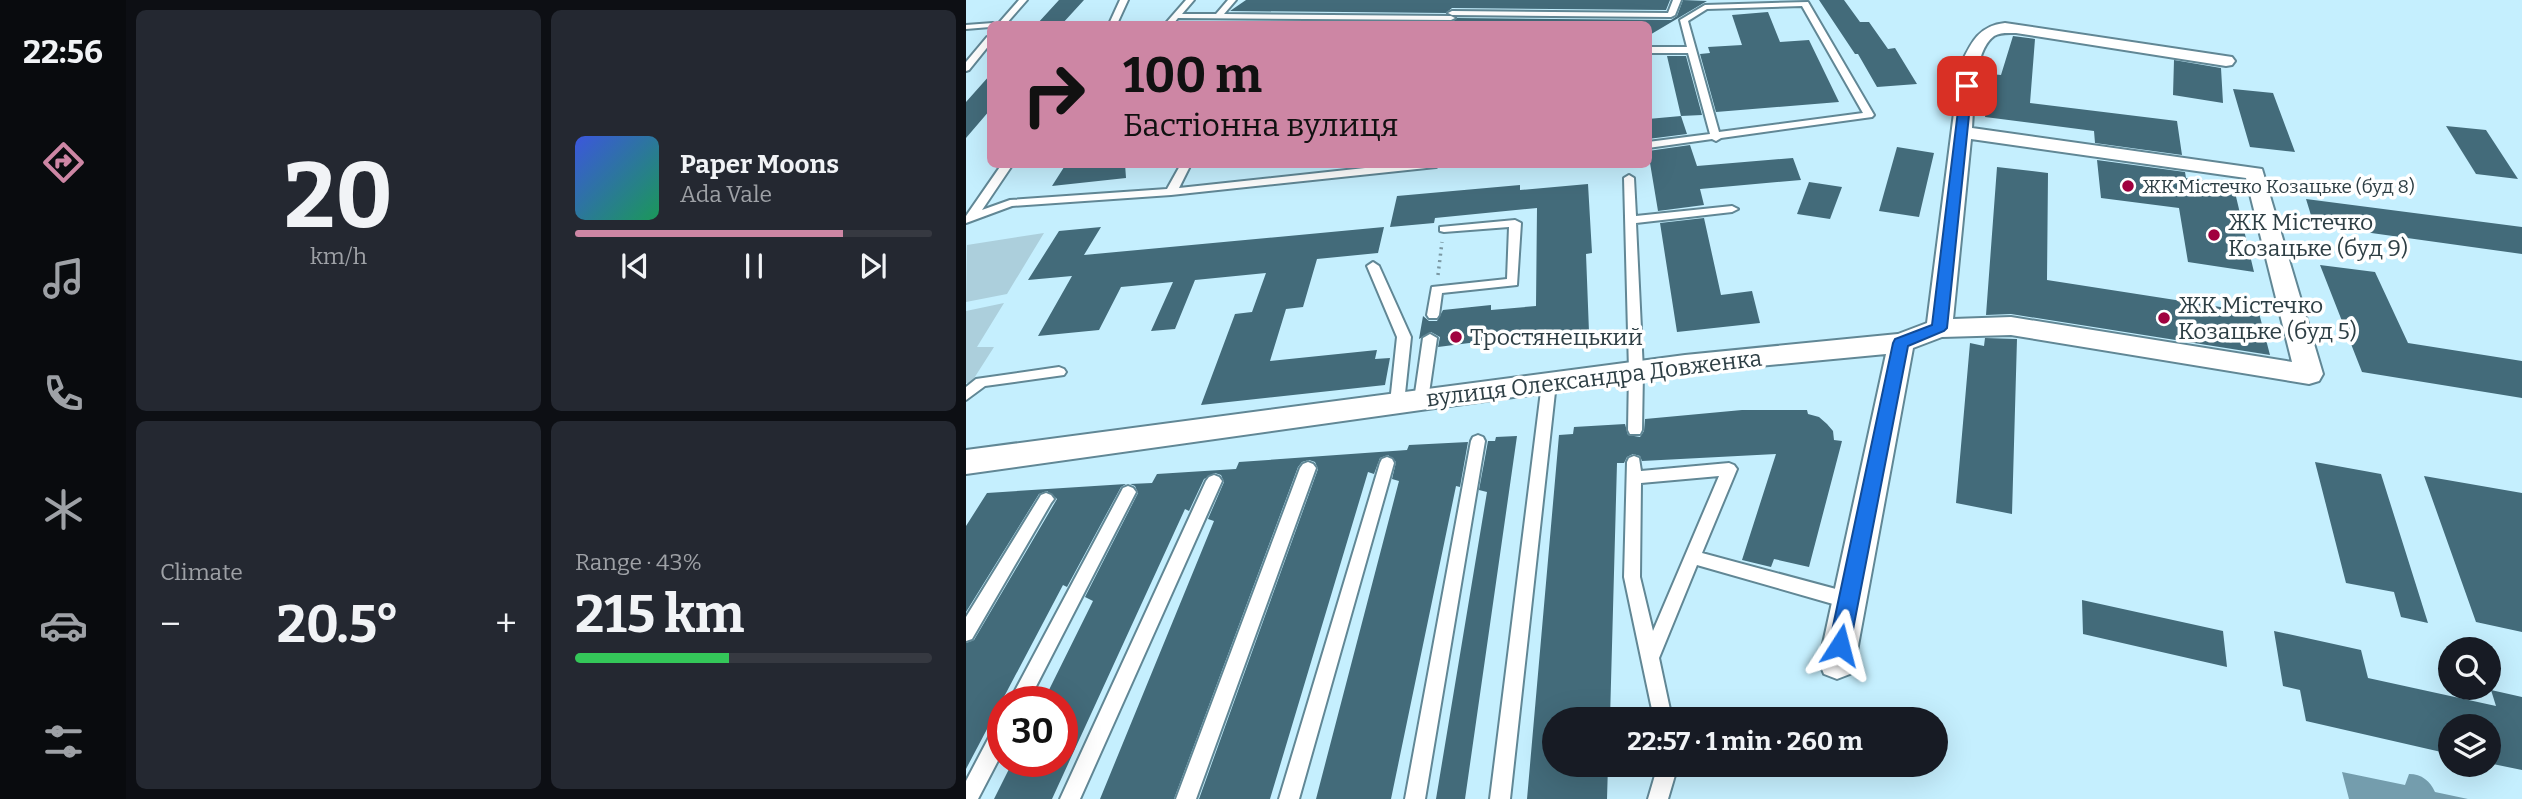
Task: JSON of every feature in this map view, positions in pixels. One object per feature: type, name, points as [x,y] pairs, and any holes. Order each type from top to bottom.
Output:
[{"type":"street","points":[[1939,328],[1969,66],[1984,34],[1991,28],[2016,28],[2226,61]]},
{"type":"street","name":"вулиця Олександра Довженка","points":[[966,461],[1636,371],[1901,343],[1939,328],[2011,326],[2309,374],[2255,173],[1961,132]]},
{"type":"street","points":[[1837,662],[1847,600],[1901,343]]},
{"type":"lane","points":[[1006,21],[1023,0]]},
{"type":"lane","points":[[1114,21],[1124,0]]},
{"type":"lane","points":[[1172,21],[1190,0]]},
{"type":"lane","points":[[1218,16],[1232,0]]},
{"type":"lane","points":[[1450,18],[1461,0]]},
{"type":"lane","points":[[1176,16],[1450,18],[1671,15],[1677,0]]},
{"type":"lane","points":[[1652,145],[1716,138],[1869,115],[1805,4],[1705,7],[1684,20],[1716,138]]},
{"type":"lane","points":[[966,27],[987,24]]},
{"type":"lane","points":[[966,68],[987,43]]},
{"type":"lane","points":[[1652,50],[1691,50]]},
{"type":"lane","points":[[969,219],[1006,168]]},
{"type":"lane","points":[[1171,192],[1184,168]]},
{"type":"lane","points":[[969,219],[1010,204],[1171,192],[1361,168]]},
{"type":"lane","points":[[1629,178],[1636,371],[1635,430]]},
{"type":"lane","points":[[1630,220],[1732,209]]},
{"type":"lane","points":[[1433,315],[1436,290],[1513,282],[1515,223],[1444,229]]},
{"type":"lane","points":[[1373,266],[1404,337],[1409,402]]},
{"type":"lane","points":[[1409,402],[1430,338]]},
{"type":"lane","points":[[966,395],[981,382],[1059,372]]},
{"type":"lane","points":[[1500,799],[1549,383]]},
{"type":"lane","points":[[1415,799],[1478,442]]},
{"type":"lane","points":[[1289,799],[1387,463]]},
{"type":"lane","points":[[1186,799],[1308,468]]},
{"type":"lane","points":[[1650,658],[1729,469],[1634,470],[1632,577],[1660,707]]},
{"type":"lane","points":[[1070,799],[1214,481]]},
{"type":"lane","points":[[1026,686],[1128,492]]},
{"type":"lane","points":[[966,633],[1046,499]]},
{"type":"lane","points":[[1692,557],[1847,600]]},
{"type":"lane","points":[[967,799],[987,761]]},
{"type":"lane","points":[[1658,799],[1664,777]]},
{"type":"path","points":[[1436,290],[1444,229]]},
{"type":"shaded area","points":[[1044,233],[1007,294],[966,302],[967,245]]},
{"type":"shaded area","points":[[1004,303],[977,347],[994,347],[971,383],[966,383],[966,311]]},
{"type":"shaded area","points":[[2342,772],[2405,785],[2409,774],[2414,774],[2425,779],[2435,792],[2468,799],[2349,799]]},
{"type":"building","points":[[1059,0],[1084,0],[1065,21],[1040,21]]},
{"type":"building","points":[[1246,0],[1670,0],[1666,10],[1452,8],[1446,13],[1230,11]]},
{"type":"building","points":[[1683,0],[1707,1],[1652,34],[1652,21],[1453,21],[1457,18],[1671,20],[1677,16]]},
{"type":"building","points":[[1819,0],[1844,0],[1860,22],[1869,22],[1888,49],[1895,48],[1917,84],[1877,87],[1858,54],[1855,54]]},
{"type":"building","points":[[1768,12],[1780,42],[1809,40],[1839,102],[1716,112],[1700,54],[1710,53],[1708,47],[1742,45],[1732,15]]},
{"type":"building","points":[[2013,36],[2035,39],[2030,103],[2177,121],[2182,155],[2095,143],[2094,131],[1985,117],[1991,74],[2001,75]]},
{"type":"building","points":[[1667,56],[1686,56],[1702,115],[1681,116]]},
{"type":"building","points":[[2174,60],[2221,68],[2223,103],[2173,95]]},
{"type":"building","points":[[987,78],[987,114],[966,138],[966,102]]},
{"type":"building","points":[[2233,89],[2273,93],[2295,152],[2250,147]]},
{"type":"building","points":[[1681,116],[1687,134],[1652,138],[1652,119]]},
{"type":"building","points":[[2446,126],[2486,130],[2518,179],[2476,174]]},
{"type":"building","points":[[1690,145],[1697,166],[1793,158],[1801,180],[1700,189],[1704,205],[1658,211],[1651,168],[1652,150]]},
{"type":"building","points":[[1897,147],[1934,153],[1919,217],[1879,211]]},
{"type":"building","name":"ЖК Містечко Козацьке (буд 9)","points":[[2097,160],[2185,172],[2186,178],[2233,184],[2254,272],[2188,262],[2179,208],[2101,198]]},
{"type":"building","points":[[1997,167],[2048,173],[2047,280],[2259,313],[2270,355],[2011,314],[1986,315]]},
{"type":"building","points":[[1063,168],[1125,168],[1126,178],[1052,186]]},
{"type":"building","points":[[1809,182],[1842,187],[1830,219],[1797,214]]},
{"type":"building","points":[[1588,184],[1592,253],[1586,254],[1589,332],[1562,334],[1562,331],[1438,347],[1440,337],[1431,332],[1419,339],[1423,316],[1429,321],[1437,321],[1443,310],[1491,305],[1491,310],[1536,306],[1537,208],[1435,218],[1434,223],[1390,227],[1397,196],[1520,185],[1520,190]]},
{"type":"building","points":[[2306,199],[2522,227],[2522,254],[2314,225]]},
{"type":"building","points":[[1704,218],[1721,295],[1752,291],[1760,323],[1677,332],[1660,223]]},
{"type":"building","points":[[1101,227],[1084,255],[1384,227],[1378,253],[1317,259],[1303,307],[1286,309],[1270,361],[1377,350],[1375,359],[1390,358],[1385,385],[1201,405],[1235,314],[1252,312],[1266,273],[1195,280],[1175,329],[1151,331],[1173,282],[1121,287],[1099,330],[1038,336],[1072,276],[1028,280],[1059,231]]},
{"type":"building","points":[[2320,265],[2375,272],[2408,343],[2522,361],[2522,398],[2362,372]]},
{"type":"building","points":[[1985,338],[2017,339],[2012,514],[1956,503],[1970,343],[1984,346]]},
{"type":"building","points":[[1742,410],[1807,410],[1808,414],[1819,417],[1827,424],[1833,431],[1834,440],[1842,441],[1809,567],[1774,559],[1771,567],[1742,560],[1776,454],[1642,461],[1640,456],[1633,454],[1627,457],[1624,463],[1617,463],[1610,707],[1542,707],[1542,777],[1608,777],[1607,799],[1527,799],[1559,435],[1573,434],[1574,427],[1625,424],[1628,435],[1640,437],[1644,431],[1645,419]]},
{"type":"building","points":[[1517,436],[1465,799],[1436,799],[1487,492],[1479,490],[1488,441],[1495,441],[1496,437]]},
{"type":"building","points":[[1468,442],[1460,487],[1456,486],[1391,799],[1316,799],[1399,481],[1392,479],[1396,462],[1388,455],[1380,458],[1374,474],[1368,472],[1270,799],[1199,799],[1318,469],[1315,462],[1309,460],[1298,467],[1174,799],[1100,799],[1214,521],[1208,519],[1224,482],[1221,475],[1215,473],[1204,479],[1189,511],[1185,509],[1078,742],[1078,686],[1051,686],[1093,601],[1085,597],[1138,493],[1135,486],[1130,484],[1152,483],[1157,474],[1236,469],[1239,462],[1407,450],[1409,445]]},
{"type":"building","points":[[2315,462],[2381,474],[2428,623],[2401,617],[2394,592],[2346,583]]},
{"type":"building","points":[[2424,476],[2522,493],[2522,632],[2476,622]]},
{"type":"building","points":[[1126,484],[1121,487],[1067,587],[1063,585],[1010,686],[987,686],[987,729],[966,769],[966,643],[974,640],[1057,499],[1047,491],[1039,494],[966,612],[966,526],[987,493]]},
{"type":"building","points":[[2082,600],[2223,631],[2227,667],[2083,634]]},
{"type":"building","points":[[2274,631],[2361,650],[2368,678],[2438,693],[2438,700],[2469,700],[2496,706],[2494,700],[2501,700],[2501,692],[2522,697],[2522,770],[2501,766],[2501,714],[2438,714],[2438,751],[2306,721],[2300,690],[2283,686]]},
{"type":"building","points":[[1005,777],[1062,777],[1052,799],[994,799]]},
{"type":"place","name":"ЖК Містечко Козацьке (буд 8)","points":[[2128,186]]},
{"type":"place","name":"ЖК Містечко Козацьке (буд 9)","points":[[2214,235]]},
{"type":"place","name":"ЖК Містечко Козацьке (буд 5)","points":[[2164,318]]},
{"type":"place","name":"Тростянецький","points":[[1456,337]]},
{"type":"route","points":[[1840,645],[1901,343],[1939,328],[1967,86]]}]
